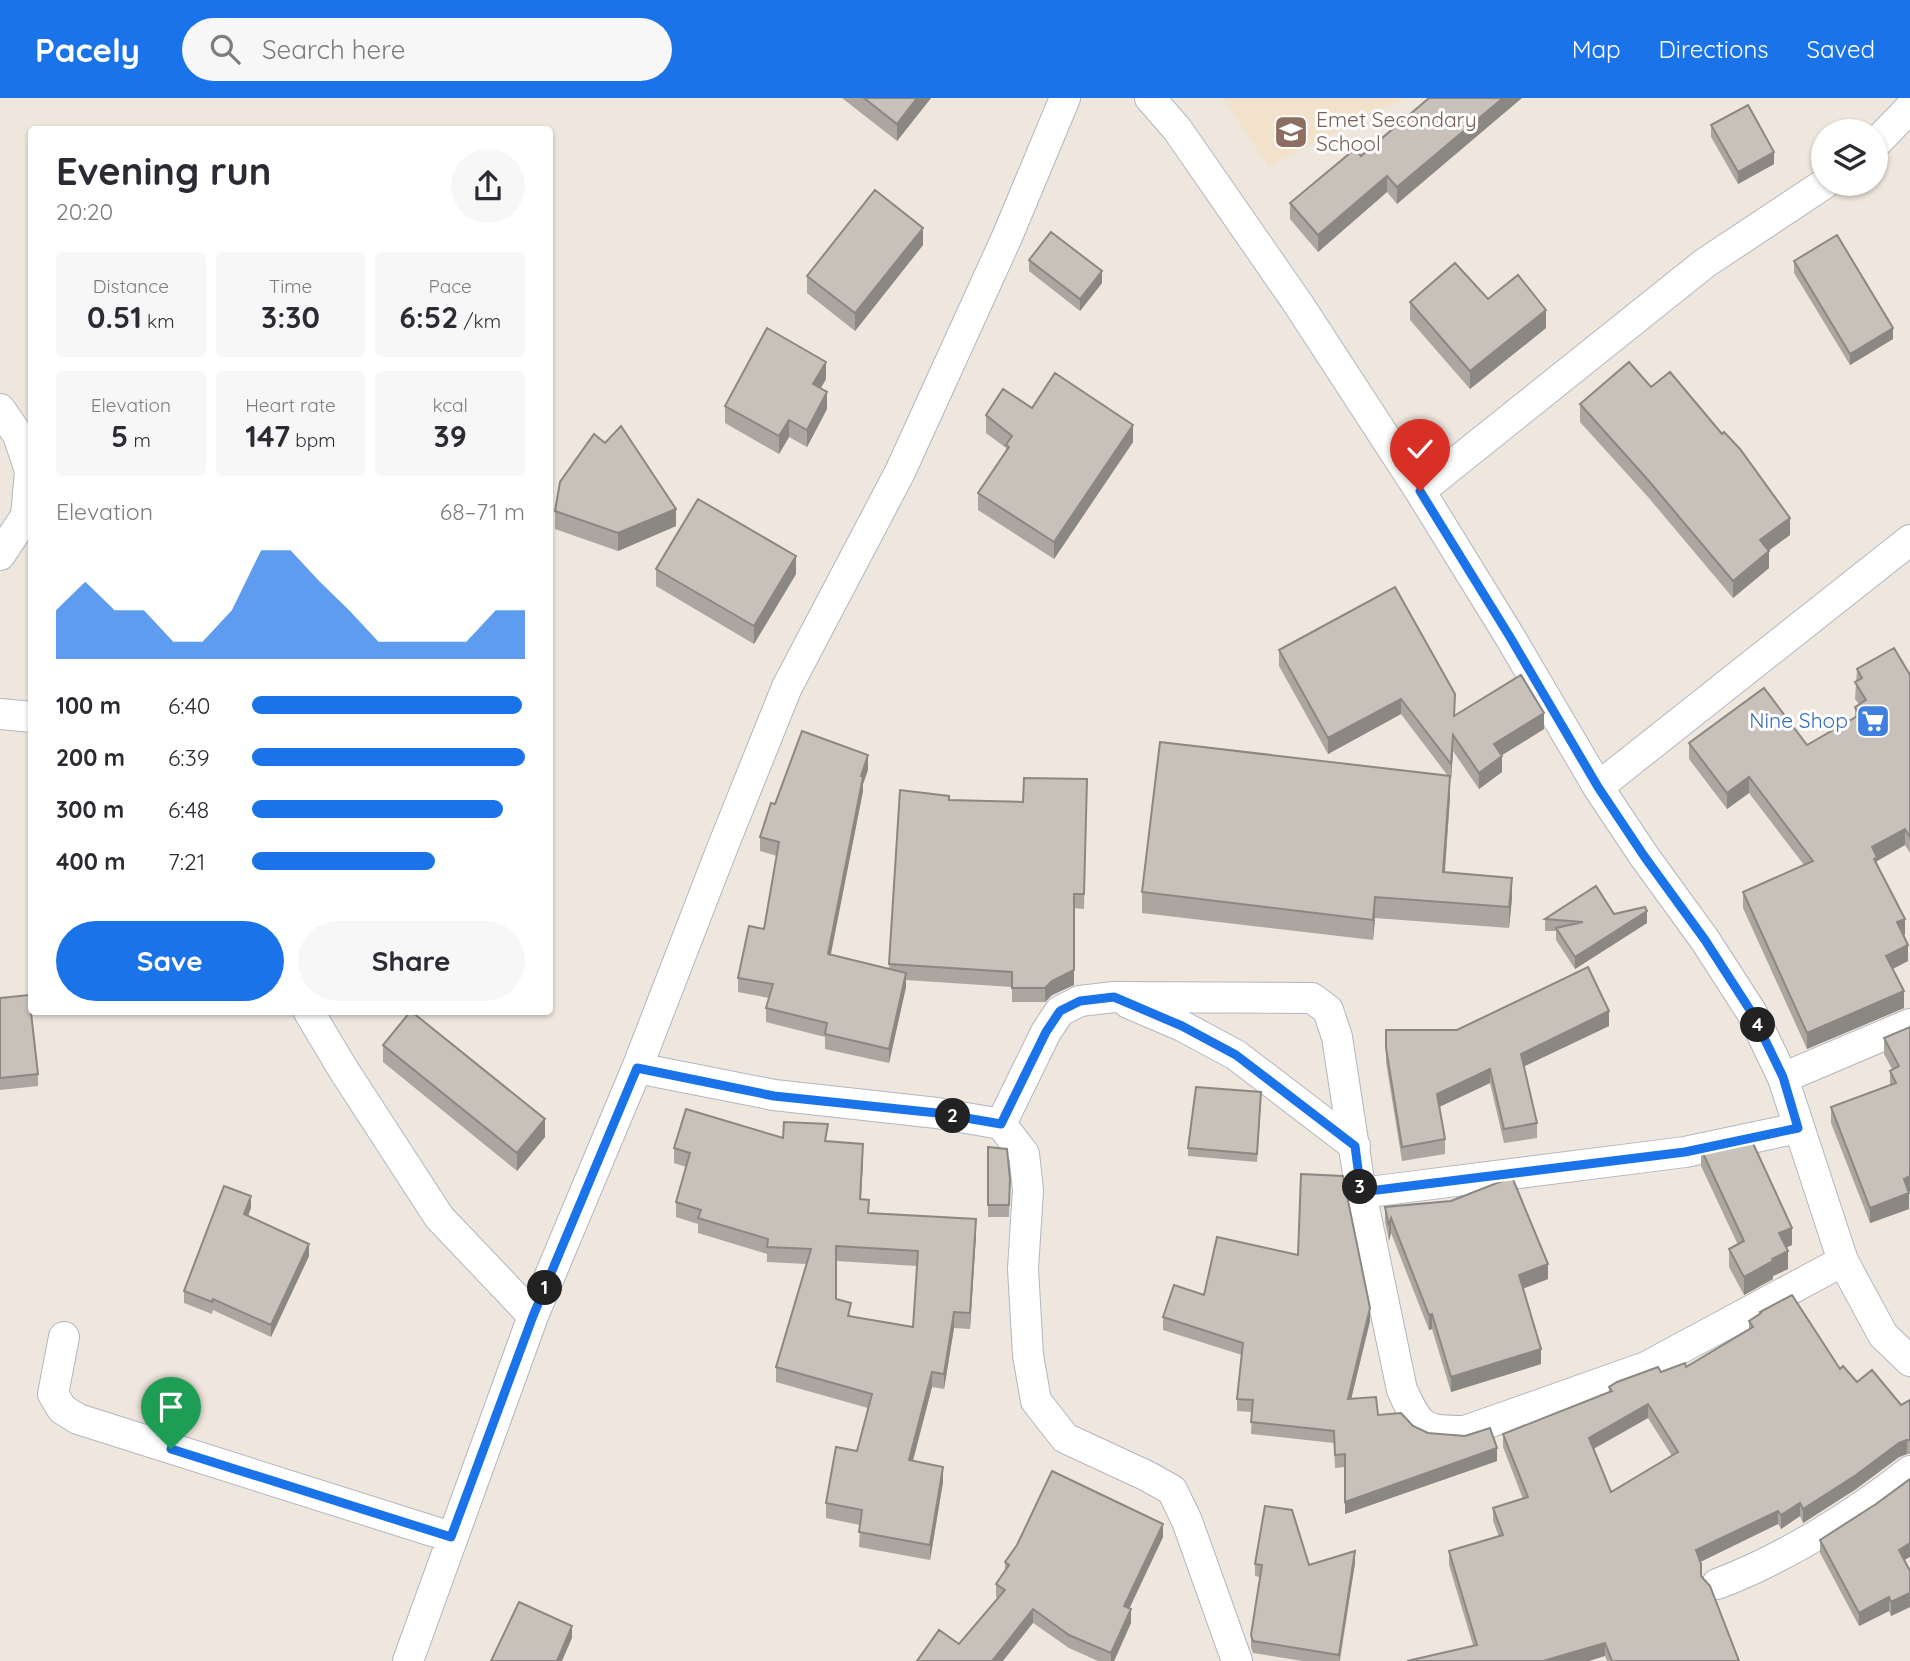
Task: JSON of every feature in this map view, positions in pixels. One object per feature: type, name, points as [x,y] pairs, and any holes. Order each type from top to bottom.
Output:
[{"type":"street","points":[[408,1661],[533,1316],[637,1068],[788,687],[900,472],[1007,237],[1065,98]]},
{"type":"street","points":[[1150,98],[1177,129],[1283,283],[1420,491],[1598,787],[1705,940],[1752,1013],[1783,1077],[1843,1261],[1883,1335],[1910,1361]]},
{"type":"street","points":[[1888,131],[1910,108]]},
{"type":"street","points":[[1420,491],[1704,263],[1811,193]]},
{"type":"street","points":[[0,409],[18,435],[28,465]]},
{"type":"street","points":[[0,555],[26,516],[28,494]]},
{"type":"street","points":[[1598,787],[1910,540]]},
{"type":"street","points":[[0,714],[28,717]]},
{"type":"street","points":[[1001,1124],[1046,1032],[1060,1011],[1080,1001],[1114,997],[1312,998],[1328,1010],[1338,1037],[1361,1192],[1402,1390],[1416,1420],[1435,1431],[1465,1430],[1646,1367],[1843,1261]]},
{"type":"street","points":[[1114,997],[1182,1026],[1236,1055],[1355,1146]]},
{"type":"street","points":[[311,1015],[439,1217],[533,1316]]},
{"type":"street","points":[[1783,1077],[1910,1024]]},
{"type":"street","points":[[637,1068],[774,1096],[937,1113],[1001,1124],[1024,1154],[1028,1190],[1023,1269],[1028,1355],[1036,1401],[1065,1438],[1172,1490],[1187,1521],[1237,1661]]},
{"type":"street","points":[[1361,1192],[1685,1152],[1798,1128]]},
{"type":"street","points":[[64,1337],[53,1394],[62,1409],[78,1419],[451,1537]]},
{"type":"street","points":[[1717,1584],[1772,1560],[1877,1497],[1910,1471]]},
{"type":"shaded area","name":"Emet Secondary School","points":[[1223,98],[1406,98],[1268,166]]},
{"type":"building","points":[[864,98],[917,98],[897,124]]},
{"type":"building","points":[[1429,98],[1503,98],[1397,187],[1387,176],[1318,235],[1290,203],[1355,149],[1361,156]]},
{"type":"building","points":[[1748,105],[1774,152],[1738,172],[1711,125]]},
{"type":"building","points":[[875,190],[923,228],[855,313],[807,276]]},
{"type":"building","points":[[1051,232],[1102,271],[1080,299],[1029,260]]},
{"type":"building","points":[[1837,235],[1893,328],[1850,354],[1794,261]]},
{"type":"building","points":[[1455,263],[1488,299],[1518,275],[1546,310],[1470,371],[1410,302]]},
{"type":"building","points":[[767,328],[826,362],[813,384],[827,392],[807,430],[789,420],[779,436],[725,406]]},
{"type":"building","points":[[1629,362],[1651,387],[1670,372],[1722,434],[1724,432],[1740,449],[1790,518],[1760,540],[1769,551],[1733,581],[1580,404]]},
{"type":"building","points":[[1055,373],[1133,425],[1054,542],[978,493],[1009,447],[1006,445],[1012,436],[986,415],[1003,389],[1032,408]]},
{"type":"building","points":[[621,426],[676,509],[618,533],[555,511],[560,482],[594,434],[605,443]]},
{"type":"building","points":[[698,499],[796,556],[754,626],[656,569]]},
{"type":"building","points":[[1395,587],[1455,694],[1454,716],[1521,675],[1544,713],[1494,744],[1502,756],[1479,773],[1453,735],[1451,764],[1401,699],[1328,738],[1279,650]]},
{"type":"building","points":[[1894,648],[1910,675],[1910,837],[1905,829],[1872,847],[1877,857],[1874,859],[1905,919],[1897,922],[1908,945],[1886,956],[1904,991],[1807,1033],[1743,892],[1813,861],[1749,777],[1727,793],[1689,743],[1764,688],[1807,745],[1859,715],[1855,707],[1866,700],[1855,682],[1862,678],[1857,669]]},
{"type":"building","points":[[802,731],[868,755],[861,776],[863,777],[828,954],[906,973],[889,1049],[825,1034],[827,1023],[766,1008],[773,984],[738,978],[749,926],[764,929],[779,842],[760,837],[771,803],[775,804]]},
{"type":"building","points":[[1160,742],[1450,776],[1443,872],[1512,878],[1509,907],[1375,897],[1373,920],[1142,892]]},
{"type":"building","points":[[1024,778],[1087,779],[1084,894],[1074,894],[1074,970],[1052,981],[1045,988],[1012,988],[1012,972],[889,964],[900,790],[949,796],[949,800],[1023,802]]},
{"type":"building","points":[[1596,886],[1614,914],[1645,907],[1647,911],[1575,957],[1556,928],[1583,922],[1545,919]]},
{"type":"building","points":[[1588,967],[1609,1011],[1521,1054],[1537,1123],[1504,1129],[1490,1069],[1437,1094],[1445,1139],[1402,1147],[1386,1048],[1386,1030],[1457,1030]]},
{"type":"building","points":[[28,995],[28,1015],[31,1015],[38,1074],[0,1078],[0,998]]},
{"type":"building","points":[[408,1015],[416,1015],[545,1119],[517,1153],[383,1045]]},
{"type":"building","points":[[1910,1027],[1910,1176],[1904,1179],[1909,1193],[1870,1208],[1831,1107],[1896,1083],[1890,1071],[1899,1066],[1884,1038]]},
{"type":"building","points":[[1196,1087],[1261,1092],[1257,1154],[1188,1148]]},
{"type":"building","points":[[686,1109],[783,1138],[784,1122],[828,1124],[825,1141],[863,1144],[860,1199],[869,1200],[868,1213],[976,1219],[970,1313],[954,1312],[944,1374],[932,1372],[909,1460],[943,1467],[930,1545],[859,1532],[862,1510],[826,1503],[836,1447],[857,1451],[872,1394],[776,1367],[811,1249],[767,1247],[768,1239],[698,1218],[701,1210],[676,1202],[690,1153],[674,1148]],"holes":[[[836,1246],[918,1251],[913,1327],[848,1316],[851,1303],[836,1299]]]},
{"type":"building","points":[[1751,1139],[1792,1228],[1779,1233],[1788,1251],[1744,1277],[1729,1249],[1744,1241],[1701,1149]]},
{"type":"building","points":[[988,1147],[1007,1149],[1009,1205],[988,1205]]},
{"type":"building","points":[[1301,1174],[1343,1176],[1370,1308],[1348,1399],[1376,1397],[1378,1415],[1401,1413],[1413,1426],[1428,1433],[1465,1436],[1490,1428],[1497,1448],[1345,1502],[1345,1454],[1335,1455],[1334,1431],[1251,1422],[1253,1400],[1237,1399],[1243,1343],[1163,1317],[1174,1285],[1204,1295],[1217,1237],[1298,1255]]},
{"type":"building","points":[[1512,1177],[1548,1264],[1519,1275],[1541,1349],[1451,1377],[1432,1314],[1429,1315],[1391,1218],[1389,1226],[1385,1207],[1451,1201]]},
{"type":"building","points":[[224,1186],[251,1196],[244,1214],[309,1244],[271,1325],[213,1299],[212,1302],[184,1291]]},
{"type":"building","points":[[1792,1295],[1840,1369],[1843,1366],[1857,1382],[1872,1370],[1901,1405],[1910,1400],[1910,1440],[1899,1443],[1803,1509],[1800,1503],[1781,1515],[1778,1511],[1696,1550],[1701,1564],[1701,1576],[1710,1586],[1739,1661],[1612,1661],[1605,1643],[1543,1661],[1407,1661],[1477,1645],[1449,1551],[1503,1535],[1493,1508],[1528,1497],[1503,1434],[1612,1391],[1609,1387],[1617,1382],[1658,1367],[1661,1372],[1685,1363],[1686,1367],[1753,1327],[1749,1321]],"holes":[[[1648,1404],[1678,1452],[1611,1492],[1589,1438]]]},
{"type":"building","points":[[1052,1471],[1163,1524],[1124,1606],[1131,1609],[1111,1653],[1069,1635],[1033,1609],[992,1661],[917,1661],[939,1630],[959,1644],[1005,1590],[996,1584],[1009,1565],[1005,1562],[1017,1545]]},
{"type":"building","points":[[1910,1479],[1910,1543],[1899,1550],[1910,1571],[1910,1593],[1891,1602],[1889,1597],[1859,1613],[1820,1540]]},
{"type":"building","points":[[1265,1506],[1292,1510],[1309,1565],[1355,1551],[1339,1655],[1253,1641],[1251,1635],[1262,1565],[1255,1564]]},
{"type":"building","points":[[519,1602],[572,1626],[557,1661],[491,1661]]},
{"type":"place","name":"Emet Secondary School","points":[[1291,132]]},
{"type":"place","name":"Nine Shop","points":[[1873,721]]},
{"type":"route","points":[[171,1449],[451,1537],[533,1316],[637,1068],[774,1096],[937,1113],[1001,1124],[1046,1032],[1060,1011],[1080,1001],[1114,997],[1182,1026],[1236,1055],[1355,1146],[1361,1192],[1685,1152],[1798,1128],[1783,1077],[1752,1013],[1705,940],[1598,787],[1420,491]]}]
